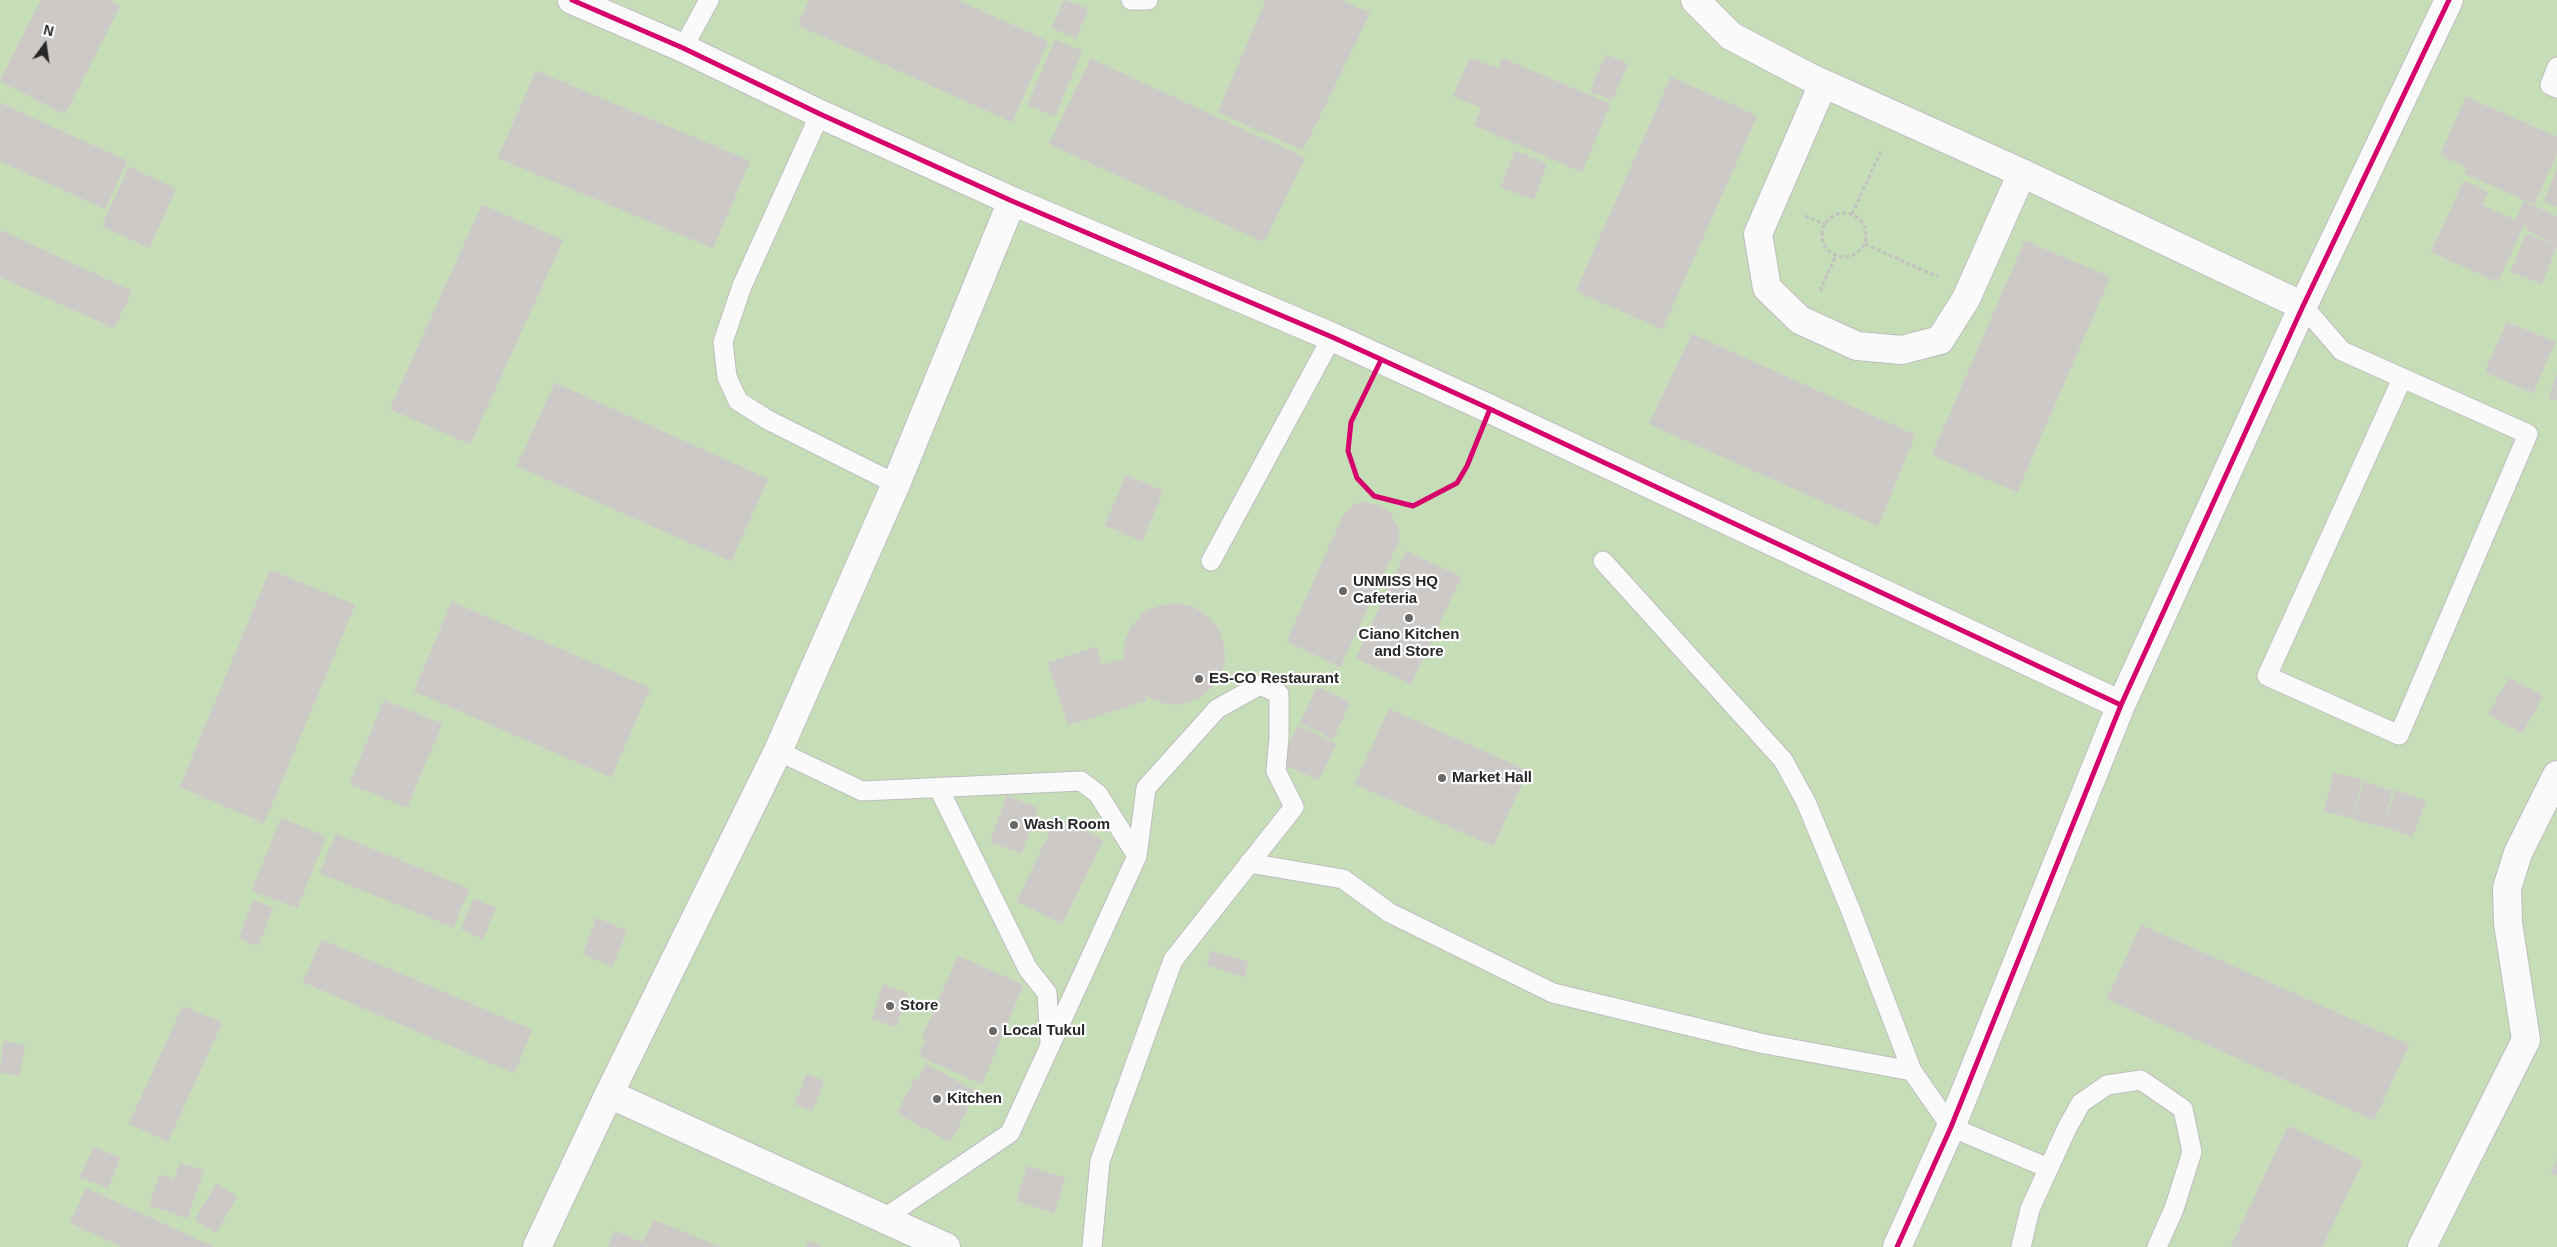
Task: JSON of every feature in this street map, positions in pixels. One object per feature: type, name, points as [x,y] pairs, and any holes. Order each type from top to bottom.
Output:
[{"type":"street","points":[[572,0],[683,48],[820,114],[1012,201],[1332,337],[2121,705]]},
{"type":"street","points":[[1695,0],[1732,36],[1823,84],[2022,173],[2303,306]]},
{"type":"street","points":[[1897,1247],[1951,1127],[2121,705],[2303,306],[2449,0]]},
{"type":"street","points":[[1823,84],[1758,234],[1767,288],[1800,320],[1857,346],[1902,350],[1940,340],[1966,299],[2022,173]]},
{"type":"street","points":[[537,1247],[608,1094],[778,751],[896,484],[1012,201]]},
{"type":"street","points":[[2422,1247],[2526,1040],[2508,923],[2507,888],[2518,852],[2557,775]]},
{"type":"street","points":[[608,1094],[946,1247]]},
{"type":"lane","points":[[683,48],[709,0]]},
{"type":"lane","points":[[1130,0],[1148,0]]},
{"type":"lane","points":[[2557,67],[2550,84],[2557,88]]},
{"type":"lane","points":[[820,114],[742,286],[723,342],[727,377],[738,401],[768,420],[896,484]]},
{"type":"lane","points":[[2303,306],[2342,351],[2528,434],[2399,735],[2267,676],[2402,379]]},
{"type":"lane","points":[[1211,561],[1332,337]]},
{"type":"lane","points":[[1603,561],[1783,760],[1810,811],[1851,911],[1912,1071],[1951,1127],[2048,1168]]},
{"type":"lane","points":[[883,1219],[1010,1133],[1137,856],[1146,788],[1217,708],[1260,685],[1280,694],[1276,771],[1294,807],[1173,960],[1100,1161],[1092,1247]]},
{"type":"lane","points":[[778,751],[862,791],[1081,781],[1098,794],[1137,856]]},
{"type":"lane","points":[[938,787],[1028,969],[1048,992],[1050,1046]]},
{"type":"lane","points":[[1249,863],[1343,879],[1390,913],[1554,993],[1760,1042],[1912,1071]]},
{"type":"lane","points":[[2021,1247],[2030,1209],[2048,1168],[2081,1103],[2108,1085],[2141,1080],[2183,1109],[2192,1152],[2174,1209],[2157,1247]]},
{"type":"path","points":[[1852,214],[1896,117]]},
{"type":"path","points":[[1838,214],[1852,214],[1864,226],[1865,244],[1860,251],[1849,256],[1836,256],[1827,250],[1822,229],[1828,220],[1838,214]]},
{"type":"path","points":[[1802,215],[1825,224]]},
{"type":"path","points":[[1865,244],[1940,278]]},
{"type":"path","points":[[1818,293],[1836,256]]},
{"type":"path","points":[[1938,284],[1944,270]]},
{"type":"path","points":[[1811,288],[1825,298]]},
{"type":"green space","points":[[0,0],[2557,0],[2557,1247],[0,1247]]},
{"type":"building","points":[[41,0],[107,0],[120,6],[65,114],[0,81]]},
{"type":"building","points":[[809,0],[957,0],[1048,41],[1012,122],[798,25]]},
{"type":"building","points":[[1064,0],[1088,9],[1076,38],[1052,28]]},
{"type":"building","points":[[1266,0],[1341,0],[1370,13],[1303,150],[1218,112]]},
{"type":"building","points":[[1055,40],[1082,51],[1055,116],[1028,105]]},
{"type":"building","points":[[1606,55],[1628,64],[1612,100],[1590,91]]},
{"type":"building","points":[[1470,58],[1498,69],[1502,58],[1610,104],[1582,172],[1474,125],[1482,108],[1453,96]]},
{"type":"building","points":[[1091,59],[1305,158],[1264,242],[1049,144]]},
{"type":"building","points":[[536,71],[750,161],[713,248],[498,158]]},
{"type":"building","points":[[1671,77],[1757,116],[1662,329],[1576,291]]},
{"type":"building","points":[[2466,97],[2557,137],[2557,153],[2534,204],[2464,173],[2467,167],[2440,155]]},
{"type":"building","points":[[0,103],[127,161],[105,209],[0,161]]},
{"type":"building","points":[[1515,151],[1547,164],[1534,199],[1501,187]]},
{"type":"building","points":[[129,167],[176,189],[149,248],[102,226]]},
{"type":"building","points":[[2557,169],[2557,207],[2544,201]]},
{"type":"building","points":[[2464,181],[2488,192],[2482,205],[2524,224],[2498,282],[2431,252]]},
{"type":"building","points":[[2524,201],[2557,217],[2557,244],[2526,230],[2528,225],[2516,220]]},
{"type":"building","points":[[482,205],[563,240],[470,444],[390,409]]},
{"type":"building","points":[[0,230],[132,291],[114,328],[0,277]]},
{"type":"building","points":[[2526,234],[2557,245],[2542,284],[2511,272]]},
{"type":"building","points":[[2025,241],[2110,277],[2017,492],[1932,455]]},
{"type":"building","points":[[2507,322],[2555,342],[2533,393],[2485,372]]},
{"type":"building","points":[[1692,334],[1915,435],[1878,526],[1649,424]]},
{"type":"building","points":[[2557,374],[2557,400],[2549,398]]},
{"type":"building","points":[[555,383],[768,479],[731,561],[517,466]]},
{"type":"building","points":[[1126,475],[1163,491],[1142,541],[1105,525]]},
{"type":"building","name":"UNMISS HQ Cafeteria","points":[[1365,502],[1390,512],[1399,531],[1399,540],[1340,667],[1287,641],[1343,516],[1355,504]]},
{"type":"building","name":"Ciano Kitchen and Store","points":[[1406,551],[1461,577],[1411,684],[1356,658]]},
{"type":"building","points":[[270,570],[355,605],[264,823],[180,787]]},
{"type":"building","points":[[452,602],[650,688],[611,777],[414,691]]},
{"type":"building","points":[[1175,604],[1191,606],[1205,614],[1217,626],[1223,642],[1225,658],[1221,674],[1212,687],[1199,698],[1183,704],[1166,704],[1144,693],[1147,700],[1068,725],[1048,663],[1096,647],[1102,665],[1124,659],[1125,641],[1132,626],[1143,613],[1158,606]]},
{"type":"building","points":[[2509,678],[2543,696],[2522,733],[2488,714]]},
{"type":"building","points":[[1317,687],[1350,702],[1333,739],[1300,723]]},
{"type":"building","points":[[384,700],[442,724],[407,807],[350,784]]},
{"type":"building","name":"Market Hall","points":[[1389,709],[1528,771],[1493,846],[1355,784]]},
{"type":"building","points":[[1298,726],[1336,744],[1319,780],[1281,763]]},
{"type":"building","points":[[2334,773],[2362,780],[2352,818],[2324,811]]},
{"type":"building","points":[[2364,782],[2392,791],[2382,827],[2353,819]]},
{"type":"building","points":[[2396,790],[2426,801],[2412,837],[2383,826]]},
{"type":"building","name":"Wash Room","points":[[1007,796],[1038,808],[1021,853],[990,842]]},
{"type":"building","points":[[281,818],[326,837],[297,908],[252,890]]},
{"type":"building","points":[[1057,818],[1103,840],[1062,924],[1017,901]]},
{"type":"building","points":[[336,834],[469,889],[453,927],[320,873]]},
{"type":"building","points":[[474,899],[496,908],[483,939],[461,929]]},
{"type":"building","points":[[254,900],[273,908],[258,946],[239,938]]},
{"type":"building","points":[[597,918],[627,931],[612,966],[583,954]]},
{"type":"building","points":[[2141,925],[2409,1045],[2374,1120],[2107,999]]},
{"type":"building","points":[[322,940],[532,1030],[514,1073],[303,982]]},
{"type":"building","points":[[1211,951],[1248,962],[1244,977],[1207,965]]},
{"type":"building","points":[[958,956],[1023,985],[982,1084],[919,1056],[926,1040],[922,1038]]},
{"type":"building","name":"Store","points":[[883,985],[908,993],[896,1027],[872,1019]]},
{"type":"building","points":[[183,1006],[222,1023],[168,1141],[129,1124]]},
{"type":"building","points":[[4,1041],[25,1046],[19,1076],[0,1072]]},
{"type":"building","name":"Kitchen","points":[[926,1064],[974,1091],[966,1107],[968,1108],[950,1142],[897,1113],[915,1079],[918,1080]]},
{"type":"building","points":[[807,1074],[824,1081],[812,1111],[795,1104]]},
{"type":"building","points":[[2288,1126],[2363,1161],[2322,1247],[2231,1247]]},
{"type":"building","points":[[94,1147],[120,1158],[108,1188],[80,1177]]},
{"type":"building","points":[[2557,1159],[2557,1176],[2551,1173]]},
{"type":"building","points":[[180,1163],[204,1171],[187,1218],[149,1205],[160,1175],[174,1180]]},
{"type":"building","points":[[1027,1166],[1065,1178],[1054,1213],[1017,1201]]},
{"type":"building","points":[[216,1184],[237,1196],[216,1233],[195,1220]]},
{"type":"building","points":[[86,1188],[214,1247],[123,1247],[70,1223]]},
{"type":"building","points":[[654,1220],[720,1247],[608,1247],[615,1231],[643,1243]]},
{"type":"building","points":[[809,1241],[822,1247],[806,1247]]},
{"type":"cycle path","points":[[572,0],[683,48],[820,114],[1012,201],[1332,337],[1490,409],[2121,705]]},
{"type":"cycle path","points":[[1897,1247],[1951,1127],[2121,705],[2303,306],[2449,0]]},
{"type":"cycle path","points":[[1381,360],[1351,422],[1348,451],[1357,478],[1374,496],[1413,506],[1457,483],[1467,466],[1490,409]]},
{"type":"place","name":"UNMISS HQ Cafeteria","points":[[1343,591]]},
{"type":"place","name":"Ciano Kitchen and Store","points":[[1409,618]]},
{"type":"place","name":"ES-CO Restaurant","points":[[1199,679]]},
{"type":"place","name":"Market Hall","points":[[1442,778]]},
{"type":"place","name":"Wash Room","points":[[1014,825]]},
{"type":"place","name":"Store","points":[[890,1006]]},
{"type":"place","name":"Local Tukul","points":[[993,1031]]},
{"type":"place","name":"Kitchen","points":[[937,1099]]}]
